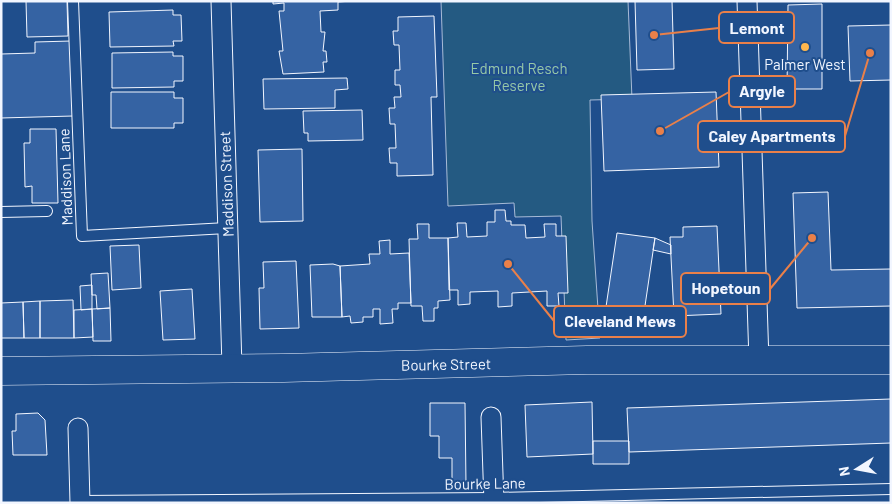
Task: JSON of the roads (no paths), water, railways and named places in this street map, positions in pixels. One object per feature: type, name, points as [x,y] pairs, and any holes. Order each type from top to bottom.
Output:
[{"type":"street","name":"Maddison Street","points":[[221,1],[232,367]]},
{"type":"street","points":[[747,1],[759,360]]},
{"type":"street","name":"Bourke Street","points":[[1,371],[587,360],[891,360]]},
{"type":"street","points":[[491,417],[493,500]]},
{"type":"street","points":[[78,428],[80,502]]},
{"type":"lane","name":"Maddison Lane","points":[[73,1],[82,236],[227,228]]},
{"type":"lane","points":[[1,212],[47,211]]},
{"type":"lane","name":"Bourke Lane","points":[[80,502],[493,500],[891,489]]},
{"type":"place","name":"Lemont","points":[[654,35]]},
{"type":"place","name":"Palmer West","points":[[805,47]]},
{"type":"place","name":"Caley Apartments","points":[[870,53]]},
{"type":"place","name":"Argyle","points":[[660,131]]},
{"type":"place","name":"Hopetoun","points":[[812,238]]},
{"type":"place","name":"Cleveland Mews","points":[[508,264]]},
{"type":"park label","name":"Edmund Resch Reserve","points":[[519,76]]}]
